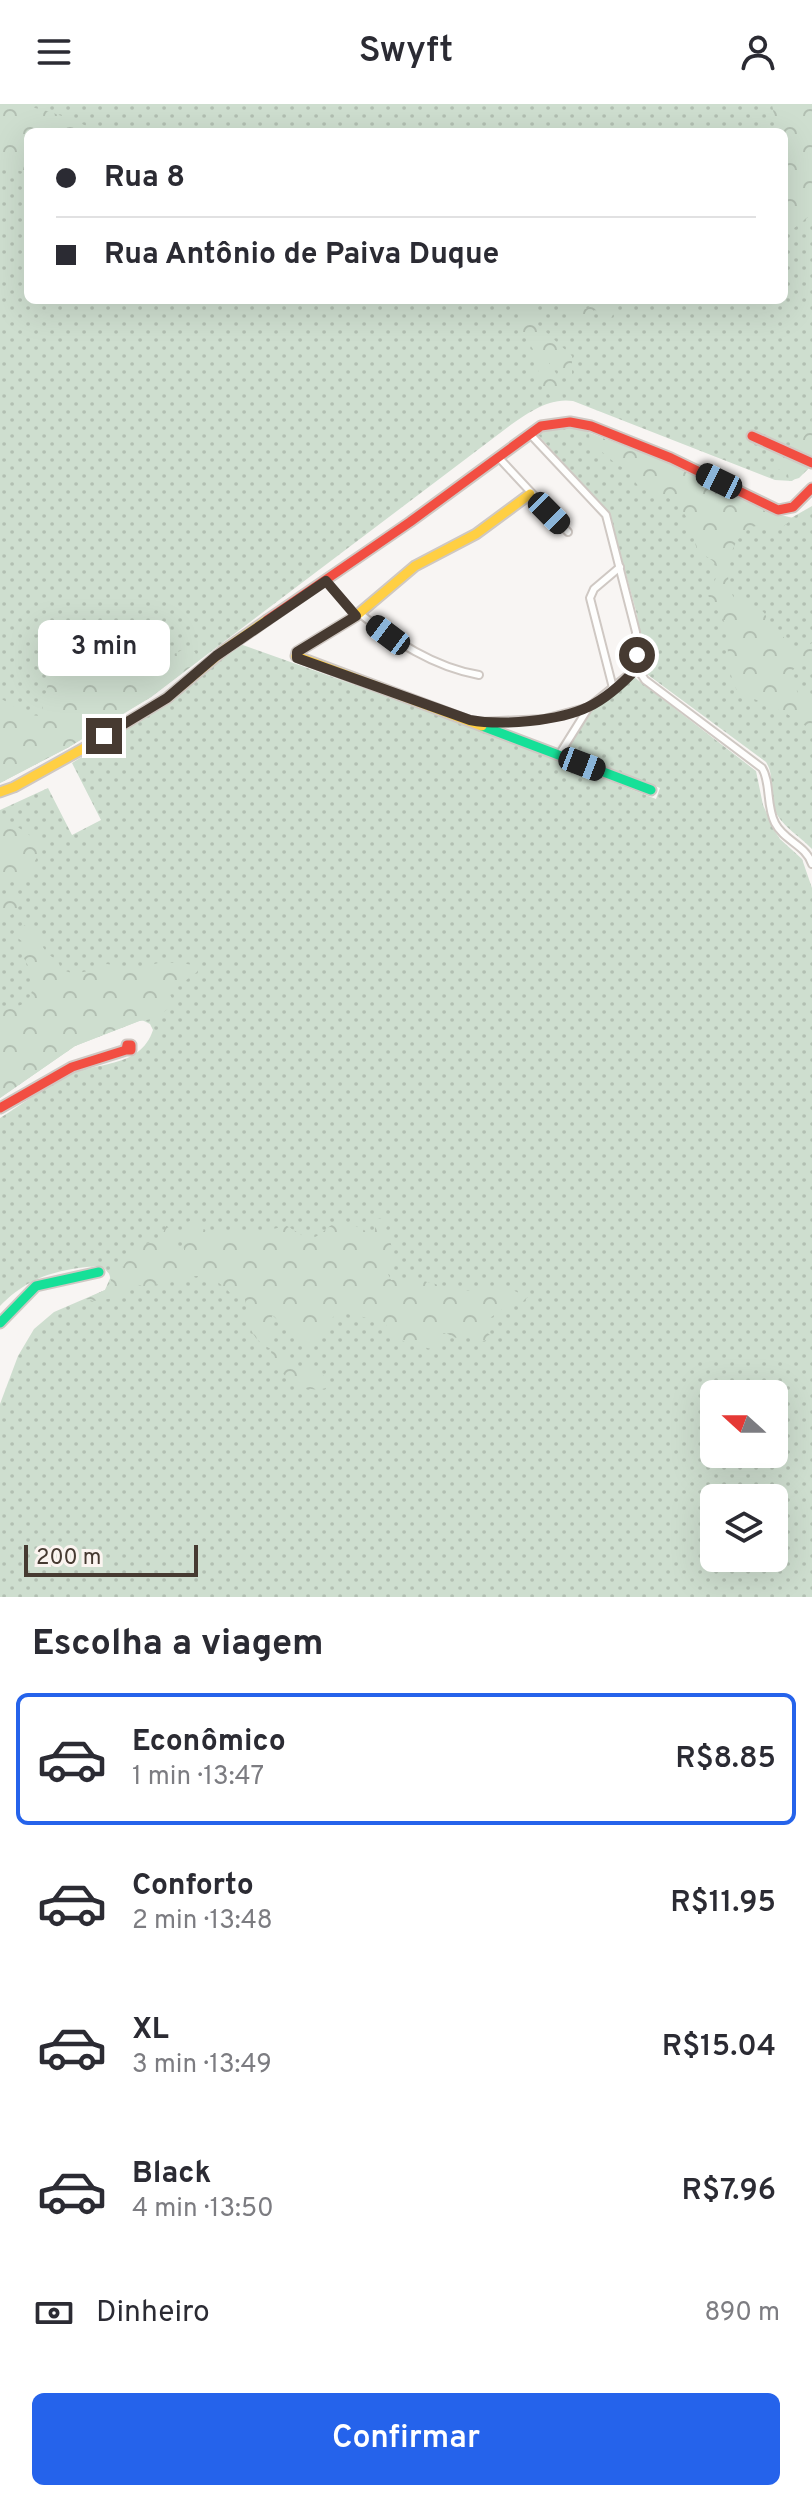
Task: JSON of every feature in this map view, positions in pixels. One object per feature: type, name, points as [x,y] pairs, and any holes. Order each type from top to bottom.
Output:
[{"type":"street","points":[[0,792],[86,747],[167,698],[216,656],[500,459],[541,426],[554,422],[584,423],[671,458],[783,511],[795,506],[812,488]]},
{"type":"street","points":[[530,434],[606,515],[636,632],[637,668],[645,680],[762,768],[774,822],[782,834],[806,852],[812,864]]},
{"type":"street","points":[[752,436],[812,463]]},
{"type":"street","points":[[500,459],[568,532]]},
{"type":"street","points":[[530,494],[476,534],[415,566],[384,595],[296,655],[301,660],[470,720],[651,790]]},
{"type":"street","points":[[613,688],[590,598],[592,591],[620,567]]},
{"type":"street","points":[[326,581],[358,614],[419,654],[479,675]]},
{"type":"street","points":[[559,755],[589,707],[637,668]]},
{"type":"street","points":[[470,720],[489,723],[529,721],[589,707]]},
{"type":"street","points":[[0,1108],[72,1067],[126,1050]]},
{"type":"street","points":[[0,1323],[36,1286],[99,1272]]},
{"type":"green space","points":[[0,104],[812,104],[812,465],[792,481],[775,480],[573,401],[547,404],[508,427],[151,697],[69,747],[0,783]]},
{"type":"green space","points":[[0,104],[39,109],[90,128],[24,128],[24,172],[0,166]]},
{"type":"green space","points":[[772,104],[812,104],[812,214],[788,233],[788,128],[776,128]]},
{"type":"green space","points":[[516,304],[534,304],[535,322],[572,356],[572,375],[565,373],[556,361],[549,363],[558,376],[563,399],[552,402],[547,392],[534,380],[542,364],[524,335]]},
{"type":"green space","points":[[563,304],[586,309],[596,304],[613,304],[615,311],[610,320],[595,310],[583,318],[568,316]]},
{"type":"green space","points":[[812,416],[812,465],[799,478],[789,481],[788,474],[778,469],[778,461],[796,448],[811,426]]},
{"type":"green space","points":[[561,426],[580,429],[677,466],[777,515],[791,518],[812,506],[812,849],[776,813],[766,762],[644,672],[637,615],[611,519],[538,435],[539,430]]},
{"type":"green space","points":[[589,433],[677,466],[765,511],[793,518],[783,527],[755,526],[744,532],[733,549],[728,571],[735,599],[762,611],[767,627],[779,632],[794,649],[803,649],[812,643],[812,664],[798,666],[790,676],[798,693],[812,696],[812,730],[784,712],[738,692],[729,666],[724,621],[708,594],[720,570],[697,550],[687,519],[678,505],[640,487],[630,471],[590,443]]},
{"type":"green space","points":[[240,644],[459,722],[656,799],[660,788],[567,751],[590,712],[634,677],[756,771],[763,805],[774,830],[802,859],[812,888],[812,1597],[0,1597],[0,1404],[18,1356],[34,1329],[54,1312],[105,1290],[111,1276],[104,1268],[97,1266],[57,1272],[21,1288],[0,1306],[0,1118],[63,1077],[138,1052],[153,1030],[150,1024],[142,1020],[75,1046],[0,1098],[0,810],[48,788],[72,835],[101,820],[72,763],[168,703],[219,658]]},
{"type":"green space","points":[[182,650],[195,652],[198,661],[151,697],[69,747],[0,783],[0,698],[28,715],[41,716],[50,662],[135,657],[157,663]]},
{"type":"green space","points":[[0,815],[44,845],[31,868],[29,879],[0,881]]},
{"type":"green space","points":[[0,895],[16,895],[23,900],[14,913],[0,921]]},
{"type":"green space","points":[[26,925],[35,929],[45,950],[67,972],[84,972],[107,964],[138,969],[158,963],[181,963],[198,969],[169,993],[174,1002],[162,1013],[75,1046],[0,1098],[0,1013],[24,1003],[33,986],[31,973],[22,955],[24,943],[13,934],[16,929]]},
{"type":"green space","points":[[396,1214],[386,1228],[394,1254],[386,1270],[391,1280],[415,1279],[464,1291],[506,1287],[528,1297],[521,1303],[508,1305],[490,1318],[493,1323],[482,1328],[491,1336],[490,1339],[479,1342],[472,1339],[468,1332],[456,1338],[443,1333],[440,1346],[432,1349],[408,1344],[396,1337],[383,1321],[343,1313],[333,1317],[322,1337],[311,1347],[290,1326],[272,1315],[273,1344],[280,1350],[280,1359],[303,1369],[312,1365],[332,1384],[314,1390],[294,1382],[277,1367],[271,1349],[252,1332],[244,1294],[232,1295],[212,1279],[192,1276],[146,1286],[130,1282],[116,1298],[86,1299],[105,1290],[111,1281],[109,1273],[121,1269],[137,1247],[161,1239],[166,1225],[174,1233],[180,1258],[185,1255],[181,1234],[189,1221],[215,1234],[234,1229],[255,1233],[287,1226],[308,1239],[343,1220],[372,1234],[375,1220]]},
{"type":"traffic: fast","points":[[482,726],[651,790]]},
{"type":"traffic: fast","points":[[0,1323],[36,1286],[99,1272]]},
{"type":"traffic: slow","points":[[482,726],[296,656],[297,652],[356,616],[415,566],[476,534],[530,494]]},
{"type":"traffic: slow","points":[[0,792],[86,747],[167,698],[224,650],[267,620]]},
{"type":"traffic: jam","points":[[267,620],[410,522],[541,426],[570,422],[591,426],[671,458],[778,510],[793,507],[812,488]]},
{"type":"traffic: jam","points":[[752,436],[812,463]]},
{"type":"traffic: jam","points":[[0,1108],[72,1067],[126,1050],[127,1045],[131,1045],[131,1050],[126,1050]]},
{"type":"route","points":[[104,736],[167,698],[216,656],[326,581],[356,616],[297,652],[297,658],[470,720],[489,723],[529,721],[589,707],[637,668],[637,655]]}]
